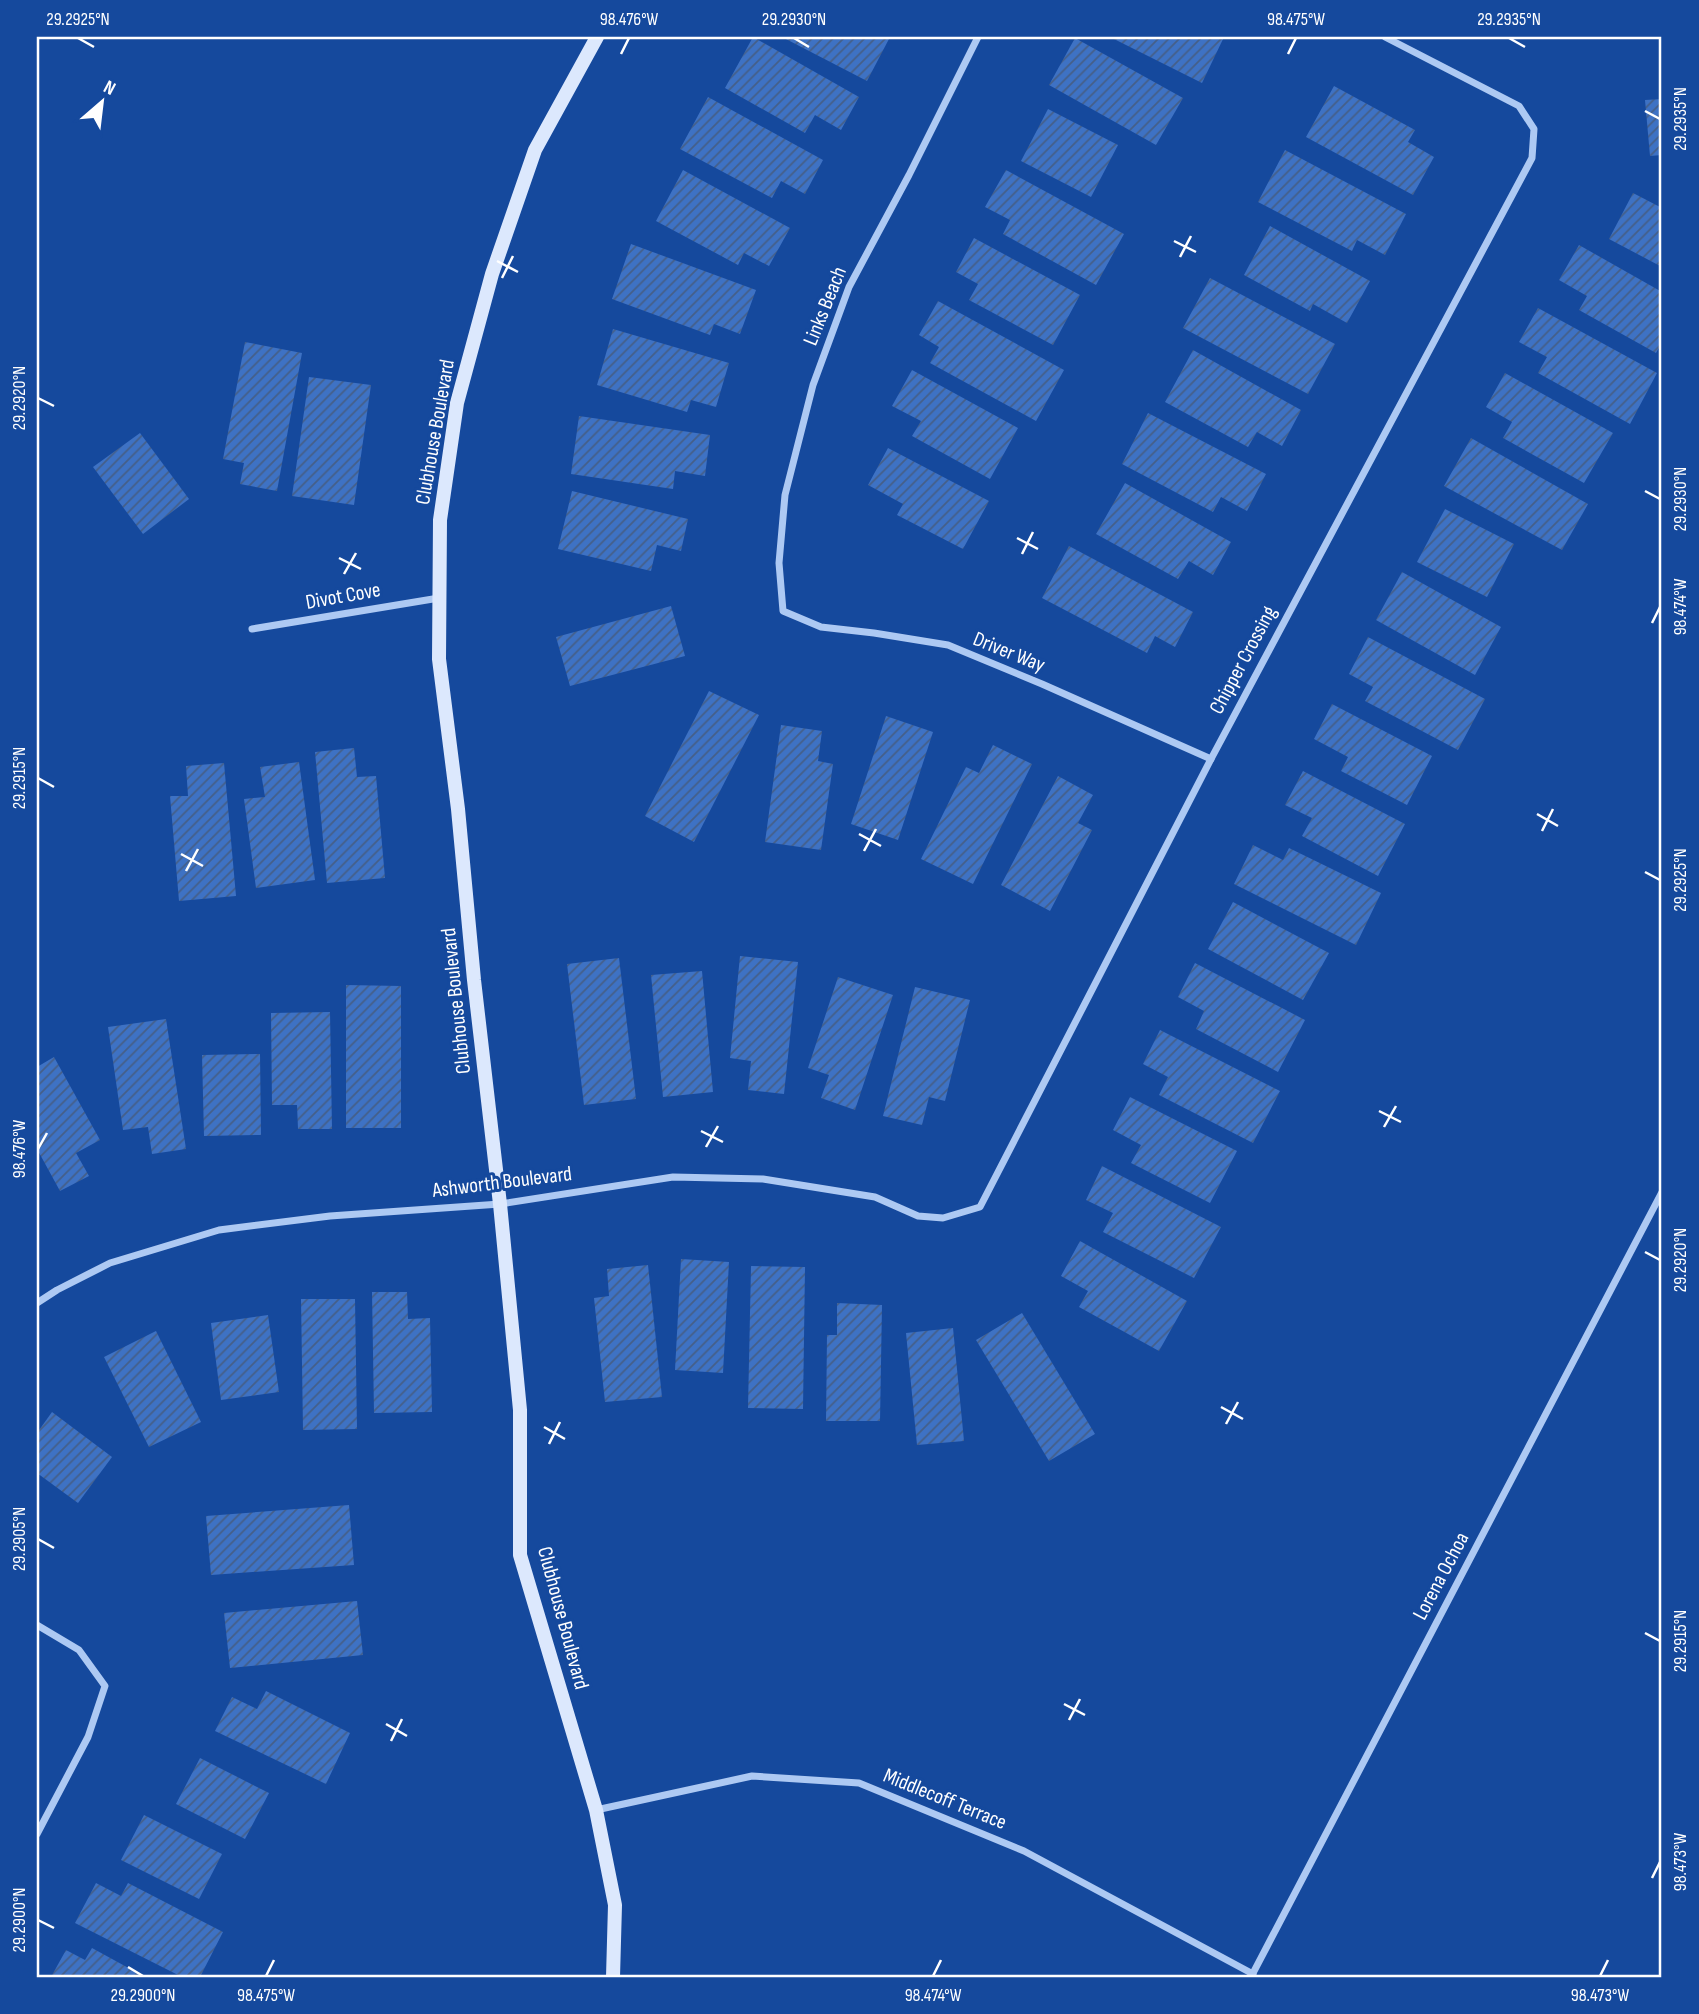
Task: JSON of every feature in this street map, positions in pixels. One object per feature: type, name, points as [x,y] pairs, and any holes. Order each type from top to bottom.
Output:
[{"type":"street","name":"Clubhouse Boulevard","points":[[597,37],[535,150],[492,274],[457,403],[440,520],[439,659],[458,809],[520,1410],[520,1555],[596,1810],[615,1905],[613,1977]]},
{"type":"street","name":"Links Beach","points":[[783,611],[779,563],[785,495],[813,385],[849,287],[978,37]]},
{"type":"street","name":"Chipper Crossing","points":[[980,1207],[1211,759],[1532,158],[1534,129],[1520,106],[1385,37]]},
{"type":"street","name":"Divot Cove","points":[[252,629],[440,597]]},
{"type":"street","name":"Driver Way","points":[[783,611],[821,627],[948,645],[1211,759]]},
{"type":"street","name":"Ashworth Boulevard","points":[[37,1303],[110,1263],[219,1230],[330,1216],[500,1203],[673,1177],[763,1179],[875,1197],[918,1216],[943,1218],[980,1207]]},
{"type":"street","name":"Lorena Ochoa","points":[[1252,1976],[1662,1192]]},
{"type":"street","points":[[37,1625],[79,1650],[105,1686],[88,1738],[37,1834]]},
{"type":"street","name":"Middlecoff Terrace","points":[[596,1810],[752,1776],[859,1783],[1024,1851],[1252,1976]]},
{"type":"building","points":[[753,37],[859,97],[841,130],[815,115],[805,133],[725,88]]},
{"type":"building","points":[[782,37],[890,37],[867,81]]},
{"type":"building","points":[[1110,37],[1224,37],[1202,83]]},
{"type":"building","points":[[1075,38],[1183,98],[1156,145],[1049,85]]},
{"type":"building","points":[[1334,86],[1415,130],[1408,142],[1434,157],[1413,195],[1306,137]]},
{"type":"building","points":[[708,97],[823,160],[805,194],[781,181],[772,198],[680,149]]},
{"type":"building","points":[[1662,99],[1662,155],[1650,156],[1645,100]]},
{"type":"building","points":[[1048,109],[1118,145],[1091,197],[1021,161]]},
{"type":"building","points":[[1285,150],[1406,214],[1385,255],[1357,240],[1352,251],[1258,202]]},
{"type":"building","points":[[683,170],[790,228],[769,266],[744,253],[738,265],[656,221]]},
{"type":"building","points":[[1006,170],[1124,234],[1096,285],[1003,234],[1010,220],[985,207]]},
{"type":"building","points":[[1633,193],[1662,208],[1662,267],[1609,239]]},
{"type":"building","points":[[1270,226],[1370,281],[1347,323],[1313,304],[1310,311],[1244,275]]},
{"type":"building","points":[[974,238],[1080,295],[1053,345],[969,300],[978,284],[956,272]]},
{"type":"building","points":[[631,244],[756,290],[740,334],[714,324],[710,335],[612,299]]},
{"type":"building","points":[[1579,245],[1662,292],[1662,342],[1656,353],[1579,310],[1587,296],[1559,280]]},
{"type":"building","points":[[1210,278],[1335,344],[1308,394],[1183,328]]},
{"type":"building","points":[[938,301],[1064,370],[1036,421],[930,363],[939,347],[919,335]]},
{"type":"building","points":[[1538,308],[1657,373],[1630,424],[1538,373],[1547,357],[1519,342]]},
{"type":"building","points":[[613,329],[729,363],[716,407],[691,400],[687,412],[597,385]]},
{"type":"building","points":[[245,342],[302,353],[277,491],[240,484],[244,463],[223,459]]},
{"type":"building","points":[[1193,350],[1301,410],[1282,446],[1257,432],[1248,447],[1165,402]]},
{"type":"building","points":[[912,370],[1018,428],[990,479],[912,436],[921,421],[892,406]]},
{"type":"building","points":[[1505,373],[1613,433],[1584,483],[1503,438],[1512,422],[1486,407]]},
{"type":"building","points":[[309,377],[371,385],[354,505],[292,496]]},
{"type":"building","points":[[1148,413],[1266,474],[1247,511],[1221,497],[1213,512],[1122,464]]},
{"type":"building","points":[[579,416],[710,435],[705,476],[675,471],[673,489],[571,474]]},
{"type":"building","points":[[140,433],[189,499],[143,534],[93,467]]},
{"type":"building","points":[[1471,438],[1588,504],[1562,550],[1444,486]]},
{"type":"building","points":[[888,448],[989,501],[963,549],[897,515],[903,504],[868,485]]},
{"type":"building","points":[[1125,483],[1231,542],[1213,575],[1189,561],[1178,579],[1096,534]]},
{"type":"building","points":[[572,491],[688,519],[681,551],[657,545],[651,571],[558,549]]},
{"type":"building","points":[[1445,509],[1514,544],[1487,597],[1417,562]]},
{"type":"building","points":[[1069,546],[1193,612],[1175,647],[1155,636],[1147,653],[1042,598]]},
{"type":"building","points":[[1402,572],[1501,627],[1475,675],[1376,620]]},
{"type":"building","points":[[671,606],[685,656],[570,686],[556,637]]},
{"type":"building","points":[[1368,637],[1485,699],[1458,750],[1365,701],[1373,687],[1349,674]]},
{"type":"building","points":[[709,691],[759,715],[694,842],[645,816]]},
{"type":"building","points":[[1332,704],[1432,756],[1407,805],[1341,771],[1348,757],[1314,739]]},
{"type":"building","points":[[886,716],[933,732],[898,840],[851,824]]},
{"type":"building","points":[[781,725],[822,731],[818,761],[833,764],[821,850],[765,842]]},
{"type":"building","points":[[993,745],[1032,764],[973,884],[921,859],[966,767],[979,773]]},
{"type":"building","points":[[354,748],[357,777],[376,776],[385,878],[327,883],[315,752]]},
{"type":"building","points":[[299,762],[315,880],[256,888],[244,799],[265,797],[260,767]]},
{"type":"building","points":[[224,763],[236,896],[179,901],[170,796],[188,796],[186,766]]},
{"type":"building","points":[[1303,771],[1405,824],[1378,876],[1302,836],[1312,818],[1285,805]]},
{"type":"building","points":[[1058,776],[1093,795],[1078,823],[1092,830],[1050,911],[1001,885]]},
{"type":"building","points":[[1253,845],[1283,860],[1289,848],[1381,893],[1356,945],[1234,884]]},
{"type":"building","points":[[1233,902],[1329,953],[1303,1000],[1208,949]]},
{"type":"building","points":[[740,956],[798,962],[784,1094],[748,1090],[751,1061],[730,1058]]},
{"type":"building","points":[[619,958],[636,1099],[584,1105],[567,964]]},
{"type":"building","points":[[1195,963],[1305,1020],[1278,1072],[1196,1029],[1204,1011],[1178,997]]},
{"type":"building","points":[[702,971],[713,1092],[663,1097],[651,975]]},
{"type":"building","points":[[838,977],[893,995],[855,1110],[821,1098],[829,1075],[808,1068]]},
{"type":"building","points":[[346,985],[401,986],[401,1128],[346,1128]]},
{"type":"building","points":[[915,987],[970,1000],[945,1101],[929,1097],[922,1125],[883,1116]]},
{"type":"building","points":[[330,1012],[332,1129],[298,1129],[297,1105],[272,1105],[271,1013]]},
{"type":"building","points":[[166,1019],[186,1149],[152,1154],[148,1127],[123,1130],[108,1027]]},
{"type":"building","points":[[1160,1030],[1280,1091],[1253,1143],[1159,1095],[1168,1077],[1143,1064]]},
{"type":"building","points":[[260,1054],[261,1135],[204,1136],[202,1055]]},
{"type":"building","points":[[54,1057],[100,1140],[76,1153],[89,1176],[60,1191],[37,1149],[37,1067]]},
{"type":"building","points":[[1130,1097],[1237,1151],[1210,1203],[1131,1163],[1141,1145],[1113,1130]]},
{"type":"building","points":[[1102,1166],[1221,1227],[1194,1278],[1103,1232],[1113,1213],[1086,1200]]},
{"type":"building","points":[[1080,1241],[1187,1301],[1159,1351],[1079,1307],[1088,1291],[1061,1276]]},
{"type":"building","points":[[681,1259],[729,1262],[723,1373],[675,1370]]},
{"type":"building","points":[[648,1265],[662,1397],[605,1402],[594,1298],[609,1296],[607,1269]]},
{"type":"building","points":[[751,1266],[805,1267],[803,1409],[748,1408]]},
{"type":"building","points":[[372,1292],[407,1292],[408,1319],[430,1318],[432,1412],[374,1413]]},
{"type":"building","points":[[301,1299],[355,1299],[357,1429],[303,1430]]},
{"type":"building","points":[[837,1303],[882,1305],[880,1421],[826,1421],[827,1335],[837,1335]]},
{"type":"building","points":[[1022,1313],[1095,1434],[1049,1461],[976,1340]]},
{"type":"building","points":[[268,1315],[279,1392],[221,1400],[211,1323]]},
{"type":"building","points":[[953,1328],[964,1441],[917,1445],[906,1333]]},
{"type":"building","points":[[156,1331],[201,1422],[149,1447],[104,1357]]},
{"type":"building","points":[[52,1412],[112,1457],[78,1503],[37,1473],[37,1433]]},
{"type":"building","points":[[349,1505],[354,1565],[211,1575],[206,1516]]},
{"type":"building","points":[[357,1601],[363,1655],[230,1668],[224,1613]]},
{"type":"building","points":[[266,1691],[350,1733],[326,1784],[215,1731],[232,1697],[257,1709]]},
{"type":"building","points":[[200,1758],[269,1793],[245,1839],[176,1804]]},
{"type":"building","points":[[144,1815],[222,1854],[199,1899],[121,1860]]},
{"type":"building","points":[[96,1883],[121,1896],[128,1883],[223,1932],[200,1977],[182,1977],[75,1923]]},
{"type":"building","points":[[92,1948],[145,1977],[51,1977],[66,1950],[85,1960]]}]
